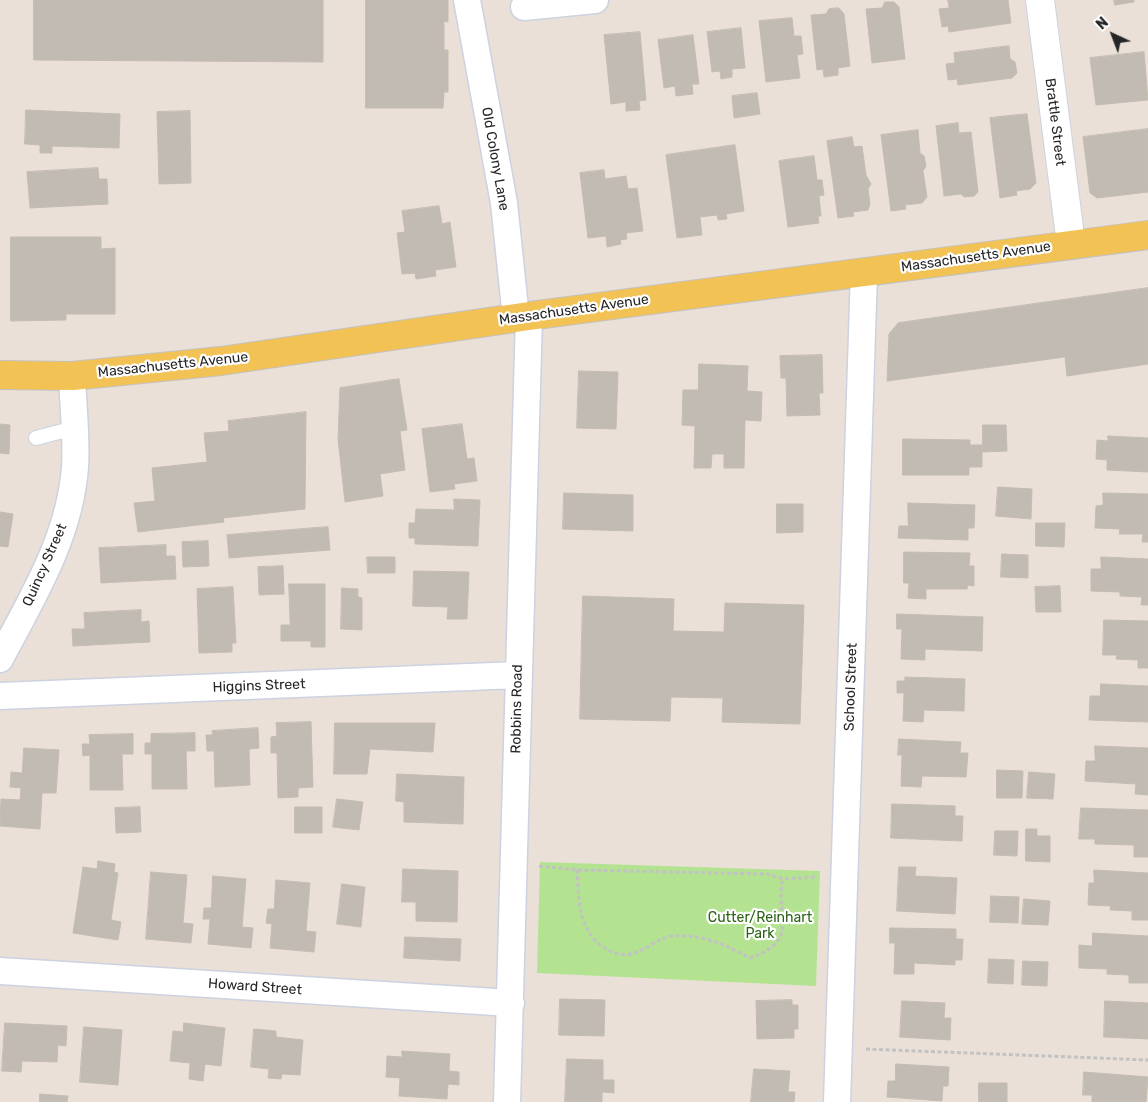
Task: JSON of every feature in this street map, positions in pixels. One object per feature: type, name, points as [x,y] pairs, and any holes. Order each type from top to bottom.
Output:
[{"type":"main road","name":"Brattle Street","points":[[1040,0],[1071,244]]},
{"type":"main road","name":"Massachusetts Avenue","points":[[0,375],[72,376],[221,361],[522,317],[1148,235]]},
{"type":"street","name":"Old Colony Lane","points":[[467,0],[504,203],[522,317]]},
{"type":"street","points":[[524,6],[595,0]]},
{"type":"street","name":"School Street","points":[[837,1102],[864,272]]},
{"type":"street","name":"Robbins Road","points":[[507,1102],[518,675],[522,317]]},
{"type":"street","name":"Quincy Street","points":[[0,658],[56,548],[69,508],[75,466],[72,376]]},
{"type":"street","name":"Higgins Street","points":[[0,696],[518,675]]},
{"type":"street","name":"Howard Street","points":[[0,971],[511,1003]]},
{"type":"lane","points":[[36,438],[74,428]]},
{"type":"path","points":[[514,865],[577,870],[767,874],[784,879],[845,877]]},
{"type":"path","points":[[577,870],[580,910],[589,933],[600,945],[612,953],[628,955],[645,950],[671,936],[716,941],[750,958],[766,952],[779,939],[784,926],[781,904],[784,879]]},
{"type":"path","points":[[839,1048],[1148,1060]]},
{"type":"green space","name":"Cutter/Reinhart Park","points":[[540,862],[820,871],[816,986],[537,973]]},
{"type":"building","points":[[34,0],[323,0],[323,62],[34,60]]},
{"type":"building","points":[[366,0],[448,0],[448,22],[444,21],[444,50],[448,50],[448,92],[444,92],[443,108],[366,108]]},
{"type":"building","points":[[948,0],[1008,0],[1011,23],[949,32],[948,26],[942,27],[939,9],[949,8]]},
{"type":"building","points":[[1114,0],[1134,0],[1134,2],[1115,5]]},
{"type":"building","points":[[885,2],[894,2],[899,7],[905,59],[872,63],[866,9],[882,8]]},
{"type":"building","points":[[839,8],[844,14],[850,66],[838,68],[838,75],[824,77],[823,69],[817,70],[811,15],[826,14],[829,9]]},
{"type":"building","points":[[792,18],[794,36],[801,36],[803,54],[797,55],[800,78],[766,82],[759,21]]},
{"type":"building","points":[[741,28],[745,68],[732,69],[732,77],[721,79],[720,71],[712,72],[707,32]]},
{"type":"building","points":[[640,32],[646,100],[639,101],[640,110],[626,111],[626,102],[611,104],[604,35]]},
{"type":"building","points":[[693,35],[699,84],[692,84],[693,94],[676,96],[675,86],[664,88],[658,40]]},
{"type":"building","points":[[1009,46],[1010,59],[1015,62],[1017,73],[1012,78],[958,85],[957,79],[948,80],[946,64],[955,63],[954,53]]},
{"type":"building","points":[[1144,52],[1148,100],[1096,105],[1090,58]]},
{"type":"building","points":[[757,93],[760,114],[734,118],[732,96]]},
{"type":"building","points":[[26,110],[120,114],[119,148],[52,146],[52,153],[40,153],[40,145],[25,144]]},
{"type":"building","points":[[190,111],[191,183],[159,184],[157,112]]},
{"type":"building","points":[[1027,114],[1036,183],[1030,189],[1016,191],[1017,195],[1000,198],[990,118]]},
{"type":"building","points":[[958,123],[959,133],[971,132],[978,192],[974,196],[964,197],[961,194],[944,196],[936,126]]},
{"type":"building","points":[[1148,129],[1148,192],[1097,198],[1090,193],[1083,137]]},
{"type":"building","points":[[918,130],[920,153],[924,156],[926,166],[923,171],[927,197],[922,203],[905,205],[906,209],[891,211],[881,135]]},
{"type":"building","points":[[852,137],[854,147],[862,146],[866,175],[871,184],[868,189],[870,204],[868,210],[853,212],[854,216],[838,218],[827,141]]},
{"type":"building","points":[[735,145],[744,211],[726,214],[727,219],[718,220],[717,215],[700,217],[702,235],[677,238],[666,155]]},
{"type":"building","points":[[814,156],[817,180],[822,180],[824,195],[819,196],[821,216],[818,216],[819,223],[788,227],[779,161]]},
{"type":"building","points":[[98,168],[99,179],[107,179],[108,204],[30,208],[27,172]]},
{"type":"building","points":[[604,170],[605,179],[626,176],[628,189],[637,188],[643,231],[626,233],[627,239],[620,240],[621,244],[607,247],[606,236],[588,238],[580,173]]},
{"type":"building","points":[[439,206],[442,224],[450,222],[456,267],[435,270],[436,276],[416,279],[415,273],[402,274],[397,233],[405,232],[402,211]]},
{"type":"building","points":[[11,237],[101,237],[101,249],[115,248],[115,314],[66,314],[66,320],[11,321]]},
{"type":"building","points":[[1148,288],[1148,364],[1067,376],[1065,357],[887,381],[889,334],[898,323]]},
{"type":"building","points":[[822,355],[823,393],[819,393],[820,415],[787,416],[786,378],[781,378],[780,356]]},
{"type":"building","points":[[699,364],[748,366],[747,391],[762,392],[761,421],[745,420],[744,468],[724,468],[724,454],[712,454],[711,468],[694,468],[695,426],[682,425],[683,390],[698,390]]},
{"type":"building","points":[[579,371],[618,372],[616,429],[577,428]]},
{"type":"building","points":[[399,379],[407,430],[400,431],[405,470],[380,474],[383,496],[345,502],[338,439],[340,388]]},
{"type":"building","points":[[306,412],[305,509],[223,518],[224,522],[138,532],[134,503],[155,501],[152,468],[207,462],[204,433],[229,431],[228,421]]},
{"type":"building","points":[[0,424],[10,425],[9,454],[0,453]]},
{"type":"building","points":[[462,424],[467,459],[474,458],[477,481],[454,484],[455,489],[430,492],[422,429]]},
{"type":"building","points":[[983,425],[1006,425],[1007,451],[983,452]]},
{"type":"building","points":[[1108,436],[1148,438],[1148,472],[1107,470],[1107,460],[1096,459],[1097,440],[1108,441]]},
{"type":"building","points":[[903,439],[970,440],[970,445],[982,445],[982,467],[969,467],[969,475],[903,475]]},
{"type":"building","points":[[998,487],[1032,489],[1031,519],[996,516]]},
{"type":"building","points":[[564,493],[633,495],[633,531],[563,529]]},
{"type":"building","points":[[1103,493],[1148,494],[1148,542],[1142,542],[1143,534],[1119,534],[1120,529],[1095,528],[1096,506],[1103,505]]},
{"type":"building","points":[[454,499],[480,500],[478,546],[415,544],[415,538],[409,538],[409,523],[415,523],[416,509],[454,510]]},
{"type":"building","points":[[908,503],[975,505],[974,528],[968,528],[968,540],[898,538],[899,526],[908,526]]},
{"type":"building","points":[[777,504],[803,504],[803,532],[777,533]]},
{"type":"building","points":[[0,512],[13,514],[8,547],[0,546]]},
{"type":"building","points":[[1036,523],[1065,523],[1064,547],[1036,546]]},
{"type":"building","points":[[328,527],[330,550],[229,558],[227,535]]},
{"type":"building","points":[[208,541],[209,566],[183,567],[182,542]]},
{"type":"building","points":[[166,545],[166,556],[175,556],[176,579],[101,583],[99,548]]},
{"type":"building","points":[[904,552],[970,553],[969,566],[974,566],[974,586],[968,585],[967,589],[926,589],[926,599],[908,598],[909,583],[904,583]]},
{"type":"building","points":[[1002,554],[1028,555],[1028,578],[1001,577]]},
{"type":"building","points":[[367,557],[395,557],[395,573],[368,573]]},
{"type":"building","points":[[1101,557],[1148,559],[1148,605],[1141,605],[1142,597],[1120,596],[1120,592],[1091,591],[1091,569],[1101,569]]},
{"type":"building","points":[[283,566],[284,594],[259,595],[258,567]]},
{"type":"building","points":[[414,571],[469,572],[467,619],[447,619],[448,607],[413,606]]},
{"type":"building","points":[[289,584],[325,584],[325,647],[311,647],[311,641],[281,641],[281,625],[290,625]]},
{"type":"building","points":[[1060,586],[1061,612],[1036,612],[1035,587]]},
{"type":"building","points":[[233,587],[236,643],[232,643],[232,652],[199,653],[197,589]]},
{"type":"building","points":[[342,588],[358,589],[358,597],[362,598],[362,630],[341,629]]},
{"type":"building","points":[[583,596],[674,599],[673,631],[724,632],[725,603],[804,605],[800,724],[722,722],[723,698],[671,697],[670,721],[580,719]]},
{"type":"building","points":[[141,610],[141,622],[149,621],[150,642],[73,646],[72,629],[85,629],[84,613]]},
{"type":"building","points":[[897,614],[983,617],[982,651],[925,649],[925,660],[901,659],[902,629],[897,629]]},
{"type":"building","points":[[1104,620],[1148,621],[1148,668],[1138,668],[1138,660],[1116,659],[1117,655],[1103,655]]},
{"type":"building","points":[[905,677],[965,679],[964,711],[924,710],[923,722],[903,721],[904,693],[897,693],[897,681],[905,681]]},
{"type":"building","points":[[1101,684],[1148,686],[1148,722],[1089,720],[1090,696],[1100,696]]},
{"type":"building","points":[[311,722],[313,787],[298,788],[298,797],[278,798],[277,753],[271,753],[271,737],[277,736],[276,723]]},
{"type":"building","points":[[335,723],[435,723],[433,752],[370,749],[367,774],[334,774]]},
{"type":"building","points":[[258,728],[259,748],[249,749],[250,785],[215,787],[214,751],[207,751],[206,735],[213,735],[212,731]]},
{"type":"building","points":[[195,733],[195,751],[186,751],[187,789],[152,789],[152,754],[145,754],[145,743],[151,743],[151,734]]},
{"type":"building","points":[[133,734],[133,754],[122,754],[123,790],[90,790],[90,755],[83,756],[82,744],[90,744],[89,735]]},
{"type":"building","points":[[899,739],[961,742],[960,753],[968,753],[966,777],[922,776],[921,787],[901,786],[902,755],[898,755]]},
{"type":"building","points":[[1095,746],[1148,748],[1148,795],[1135,794],[1136,784],[1085,781],[1086,761],[1095,761]]},
{"type":"building","points":[[24,748],[59,750],[56,793],[42,793],[40,829],[0,826],[1,799],[20,800],[21,788],[10,787],[11,772],[22,773]]},
{"type":"building","points":[[997,770],[1023,771],[1022,798],[997,798]]},
{"type":"building","points":[[1029,772],[1055,774],[1053,799],[1027,798]]},
{"type":"building","points":[[397,774],[464,777],[463,824],[404,822],[404,802],[396,801]]},
{"type":"building","points":[[337,799],[363,802],[359,830],[333,827]]},
{"type":"building","points":[[892,804],[955,806],[955,816],[963,816],[962,841],[891,838]]},
{"type":"building","points":[[140,807],[141,832],[116,833],[115,808]]},
{"type":"building","points":[[295,807],[322,807],[322,833],[295,833]]},
{"type":"building","points":[[1081,808],[1148,810],[1148,857],[1134,857],[1134,845],[1095,844],[1095,839],[1079,839]]},
{"type":"building","points":[[1026,829],[1037,829],[1037,836],[1050,836],[1050,862],[1026,861]]},
{"type":"building","points":[[995,831],[1018,831],[1017,856],[994,855]]},
{"type":"building","points":[[98,861],[115,864],[114,872],[118,873],[111,920],[121,922],[118,940],[73,933],[83,867],[97,869]]},
{"type":"building","points":[[899,867],[916,867],[915,876],[957,878],[955,914],[897,911]]},
{"type":"building","points":[[403,869],[458,871],[457,922],[416,921],[416,902],[402,902]]},
{"type":"building","points":[[1094,870],[1148,873],[1148,920],[1132,920],[1132,911],[1110,910],[1111,906],[1088,905],[1089,883],[1094,883]]},
{"type":"building","points":[[151,872],[187,875],[183,923],[193,924],[191,943],[146,939]]},
{"type":"building","points":[[213,876],[246,879],[242,927],[253,928],[251,948],[208,944],[210,919],[203,919],[204,908],[211,908]]},
{"type":"building","points":[[276,880],[310,883],[306,931],[316,932],[314,952],[270,948],[272,924],[266,923],[268,909],[274,909]]},
{"type":"building","points":[[342,884],[365,887],[361,927],[337,924]]},
{"type":"building","points":[[991,896],[1019,897],[1018,923],[990,922]]},
{"type":"building","points":[[1024,899],[1050,901],[1048,925],[1022,924]]},
{"type":"building","points":[[890,928],[956,929],[956,939],[963,939],[962,960],[955,960],[955,965],[914,963],[914,974],[894,974],[895,943],[890,943]]},
{"type":"building","points":[[1093,933],[1148,936],[1148,983],[1129,983],[1129,975],[1107,974],[1107,969],[1079,968],[1079,945],[1092,946]]},
{"type":"building","points":[[405,937],[461,939],[460,961],[404,958]]},
{"type":"building","points":[[989,959],[1014,960],[1013,984],[988,983]]},
{"type":"building","points":[[1023,961],[1048,962],[1047,986],[1022,985]]},
{"type":"building","points":[[560,999],[605,1000],[604,1036],[559,1035]]},
{"type":"building","points":[[792,1000],[792,1005],[798,1005],[798,1029],[794,1029],[794,1038],[757,1039],[756,1001]]},
{"type":"building","points":[[902,1001],[945,1003],[944,1018],[951,1018],[950,1040],[900,1037]]},
{"type":"building","points":[[1105,1001],[1148,1003],[1148,1039],[1104,1037]]},
{"type":"building","points":[[5,1023],[67,1026],[66,1046],[58,1045],[57,1062],[22,1061],[21,1072],[2,1071]]},
{"type":"building","points":[[184,1023],[225,1028],[221,1066],[205,1064],[203,1081],[189,1079],[190,1063],[170,1061],[173,1031],[183,1032]]},
{"type":"building","points":[[84,1027],[122,1030],[118,1085],[80,1082]]},
{"type":"building","points":[[254,1029],[276,1031],[276,1037],[303,1040],[300,1075],[282,1074],[281,1079],[268,1078],[269,1069],[251,1067]]},
{"type":"building","points":[[402,1051],[450,1054],[449,1071],[459,1072],[459,1085],[448,1084],[447,1099],[399,1096],[400,1078],[386,1077],[387,1056],[402,1057]]},
{"type":"building","points":[[567,1059],[603,1060],[603,1080],[614,1080],[614,1093],[602,1092],[602,1102],[565,1102]]},
{"type":"building","points":[[896,1064],[949,1067],[948,1086],[943,1086],[942,1101],[887,1097],[888,1081],[895,1081]]},
{"type":"building","points":[[754,1069],[790,1071],[788,1092],[795,1092],[794,1102],[751,1102]]},
{"type":"building","points":[[1084,1072],[1148,1077],[1146,1102],[1092,1102],[1092,1095],[1083,1095]]},
{"type":"building","points":[[979,1083],[1007,1083],[1007,1102],[979,1102]]},
{"type":"building","points":[[40,1094],[68,1096],[67,1102],[40,1102]]}]
